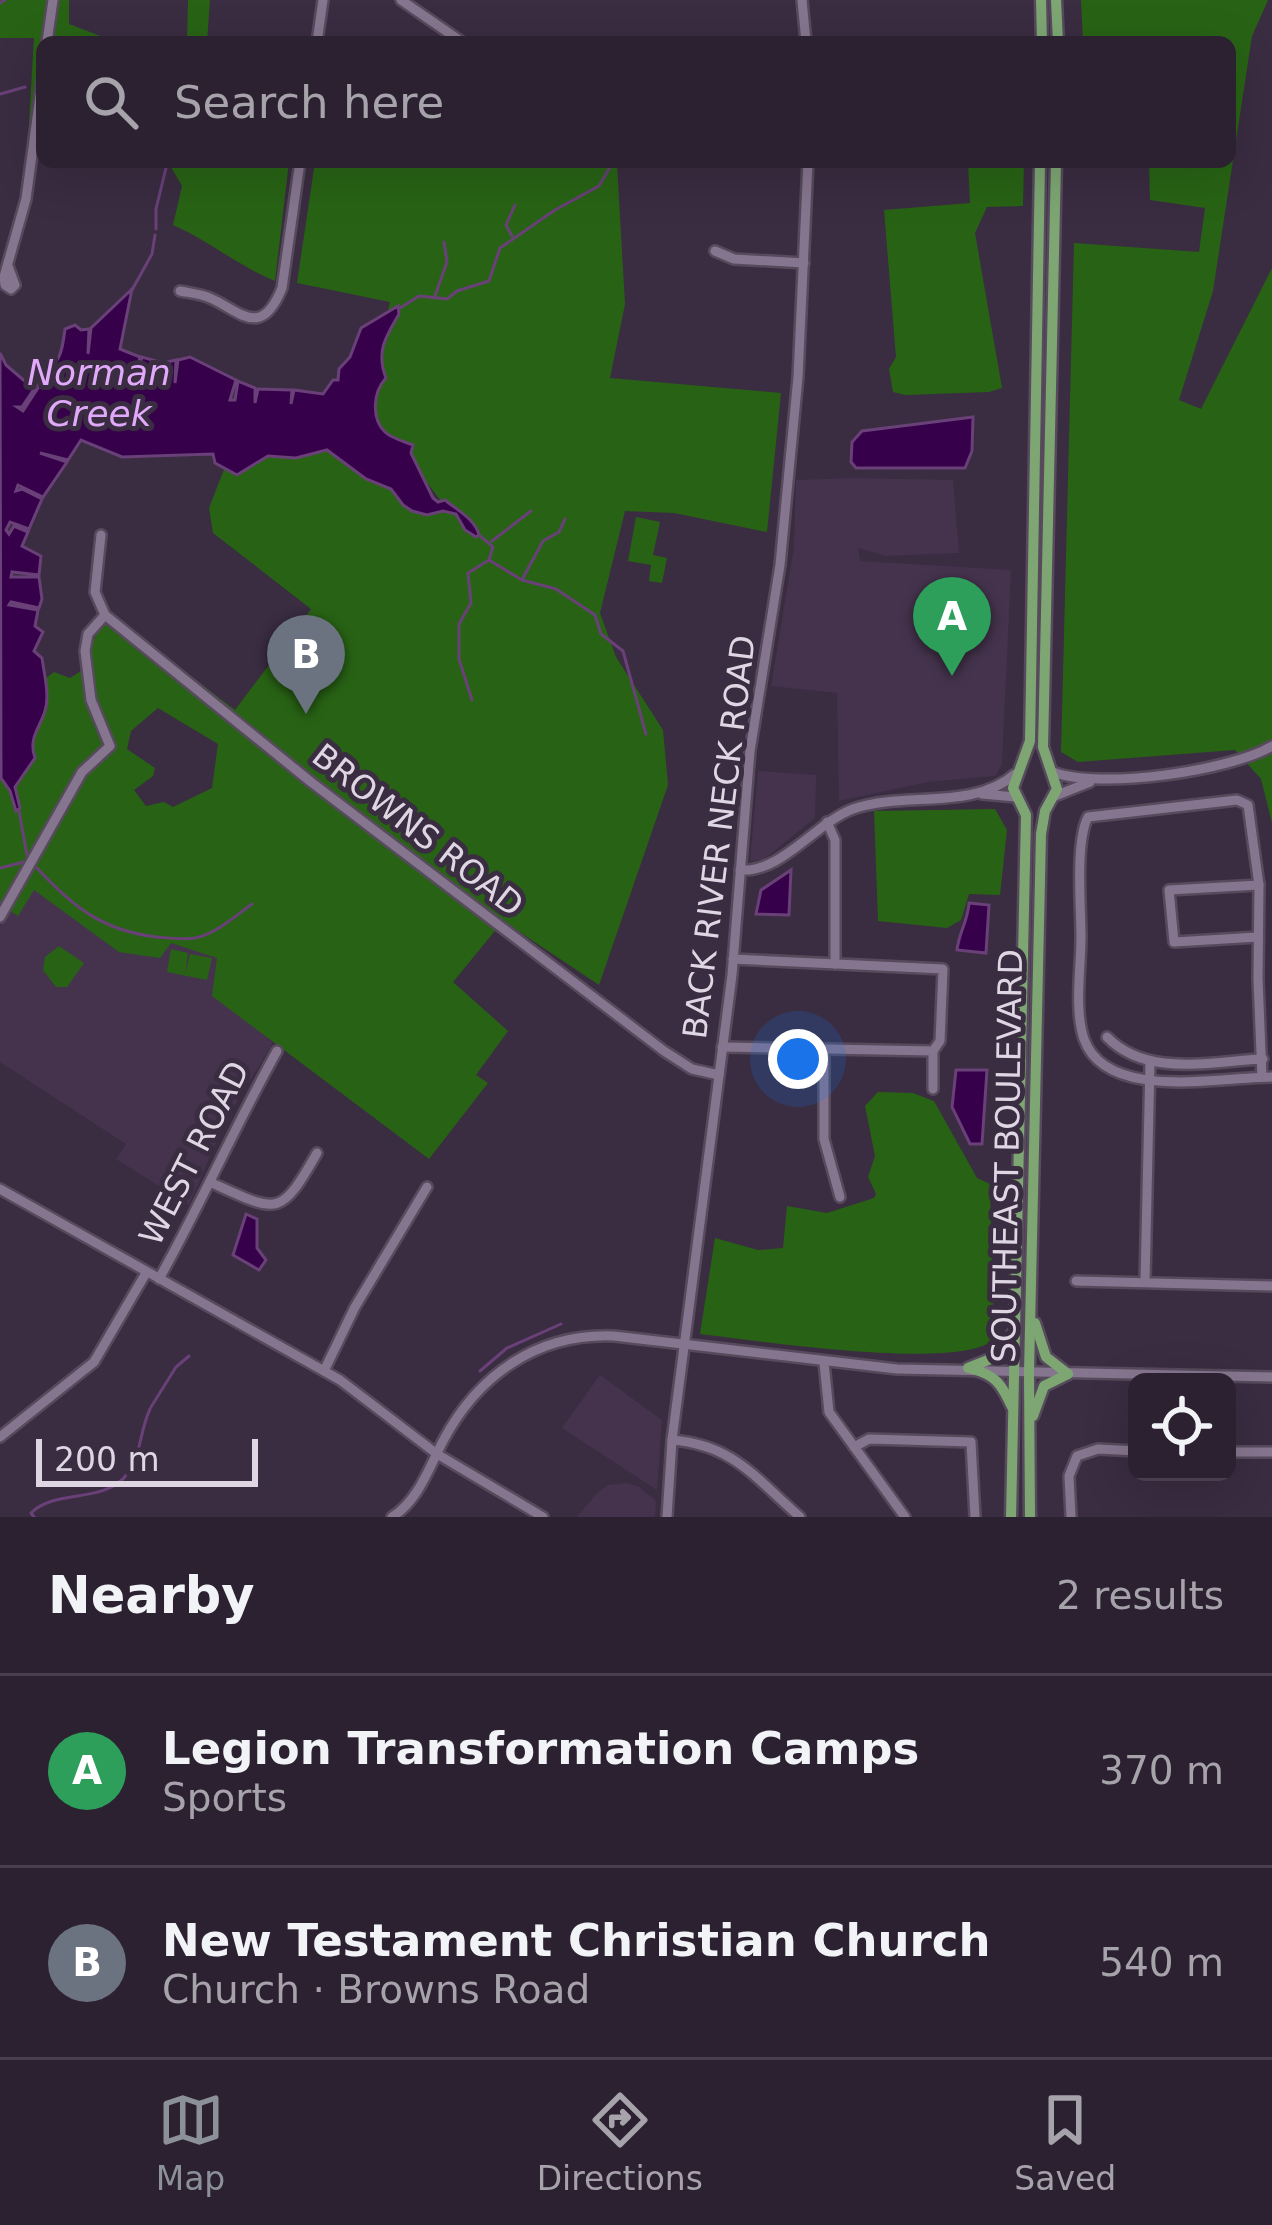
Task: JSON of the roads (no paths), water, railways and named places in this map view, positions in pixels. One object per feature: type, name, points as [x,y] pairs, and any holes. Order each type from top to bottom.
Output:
[{"type":"main road","points":[[1041,0],[1042,36]]},
{"type":"main road","points":[[1057,0],[1058,36]]},
{"type":"main road","points":[[1040,168],[1030,741],[1012,788],[1020,801],[1042,807],[1053,798],[1057,780],[1043,747],[1056,168]]},
{"type":"main road","points":[[1017,772],[1027,764],[1050,770]]},
{"type":"main road","name":"SOUTHEAST BOULEVARD","points":[[1030,1517],[1041,834],[1053,798]]},
{"type":"main road","name":"SOUTHEAST BOULEVARD","points":[[1011,1517],[1026,815],[1020,801]]},
{"type":"main road","points":[[1029,1437],[1044,1386],[1068,1373],[1046,1357],[1032,1307]]},
{"type":"main road","points":[[968,1368],[998,1356],[1016,1325]]},
{"type":"main road","points":[[968,1368],[1002,1384],[1013,1409]]},
{"type":"street","points":[[48,36],[53,0]]},
{"type":"street","points":[[318,36],[323,0]]},
{"type":"street","points":[[401,0],[453,36]]},
{"type":"street","points":[[802,0],[805,36]]},
{"type":"street","points":[[8,266],[26,199],[36,125]]},
{"type":"street","points":[[180,291],[213,299],[244,317],[259,316],[272,307],[281,288],[300,168]]},
{"type":"street","name":"BACK RIVER NECK ROAD","points":[[667,1517],[672,1440],[734,959],[753,729],[780,565],[798,376],[808,168]]},
{"type":"street","points":[[715,250],[734,260],[804,263]]},
{"type":"street","points":[[0,917],[82,772],[110,746],[92,700],[85,651],[88,634],[105,616],[95,592],[101,536]]},
{"type":"street","name":"BROWNS ROAD","points":[[105,616],[311,782],[664,1051],[692,1069],[718,1076]]},
{"type":"street","points":[[1053,798],[1095,780],[1191,769],[1270,748]]},
{"type":"street","points":[[1050,770],[1095,780]]},
{"type":"street","points":[[740,870],[764,867],[827,822],[866,806],[976,793],[1006,782],[1017,772]]},
{"type":"street","points":[[976,793],[1020,801]]},
{"type":"street","points":[[1237,800],[1248,806],[1259,885],[1262,1060],[1267,1077],[1134,1080],[1093,1054],[1083,1036],[1082,857],[1083,826],[1088,817],[1237,800]]},
{"type":"street","points":[[827,822],[835,841],[835,964]]},
{"type":"street","points":[[1258,938],[1174,942],[1169,890],[1259,885]]},
{"type":"street","points":[[734,959],[943,969],[933,1089]]},
{"type":"street","points":[[1108,1037],[1132,1057],[1150,1063],[1262,1060]]},
{"type":"street","points":[[722,1047],[933,1051]]},
{"type":"street","points":[[824,1050],[824,1138],[840,1197]]},
{"type":"street","name":"WEST ROAD","points":[[159,1280],[277,1051]]},
{"type":"street","points":[[1144,1282],[1150,1063]]},
{"type":"street","points":[[212,1183],[262,1204],[277,1205],[291,1196],[317,1153]]},
{"type":"street","points":[[324,1371],[355,1306],[427,1186]]},
{"type":"street","points":[[0,1189],[324,1371],[437,1454],[543,1517]]},
{"type":"street","name":"WEST ROAD","points":[[0,1437],[94,1362],[146,1273]]},
{"type":"street","points":[[1076,1281],[1272,1286]]},
{"type":"street","points":[[392,1517],[413,1497],[473,1395],[501,1369],[536,1348],[567,1339],[598,1336],[897,1369],[1128,1376]]},
{"type":"street","points":[[824,1363],[830,1412],[905,1517]]},
{"type":"street","points":[[1236,1378],[1272,1377]]},
{"type":"street","points":[[854,1447],[868,1439],[971,1442],[975,1517]]},
{"type":"street","points":[[672,1440],[723,1451],[800,1517]]},
{"type":"street","points":[[1071,1517],[1069,1476],[1074,1460],[1098,1449],[1128,1451]]},
{"type":"street","points":[[1236,1452],[1272,1452]]},
{"type":"water","name":"Norman Creek","points":[[132,289],[120,349],[140,357],[135,376],[141,377],[142,357],[163,363],[176,360],[175,383],[178,360],[190,357],[236,380],[230,400],[235,400],[238,381],[255,388],[255,403],[258,389],[292,390],[291,404],[294,390],[323,394],[338,380],[361,328],[398,306],[382,353],[386,378],[376,398],[377,420],[388,434],[413,445],[411,453],[433,498],[445,500],[465,515],[479,535],[465,530],[456,514],[412,511],[391,489],[366,479],[327,450],[296,458],[268,456],[237,475],[215,463],[213,454],[122,457],[81,440],[68,460],[40,453],[67,462],[43,497],[18,485],[16,491],[22,489],[42,499],[29,529],[10,522],[6,530],[9,534],[14,526],[28,532],[22,546],[41,556],[39,575],[12,572],[11,577],[39,577],[39,608],[9,605],[38,610],[35,626],[43,632],[34,651],[42,658],[47,692],[34,739],[35,758],[15,787],[20,808],[16,811],[1,778],[0,353],[6,365],[34,389],[22,407],[17,407],[23,411],[38,388],[36,379],[58,358],[65,329],[75,325],[89,329],[88,354],[91,328]]},
{"type":"water","points":[[973,417],[972,451],[965,468],[856,468],[851,462],[852,442],[862,431]]},
{"type":"water","points":[[791,870],[789,915],[756,914],[761,890]]},
{"type":"water","points":[[969,903],[989,905],[986,953],[957,950]]},
{"type":"water","points":[[956,1070],[987,1070],[982,1144],[970,1144],[952,1107]]},
{"type":"water","points":[[246,1214],[257,1219],[257,1248],[266,1260],[259,1270],[233,1255]]},
{"type":"waterway","points":[[0,3],[5,0]]},
{"type":"waterway","points":[[0,94],[25,87]]},
{"type":"waterway","points":[[156,229],[166,168]]},
{"type":"waterway","points":[[400,308],[419,296],[447,299],[489,281],[500,248],[599,186],[610,168]]},
{"type":"waterway","points":[[512,236],[506,225],[515,205]]},
{"type":"waterway","points":[[132,290],[152,254],[155,235]]},
{"type":"waterway","points":[[435,296],[447,262],[444,242]]},
{"type":"waterway","points":[[492,541],[531,511]]},
{"type":"waterway","points":[[523,578],[543,541],[559,532],[565,519]]},
{"type":"waterway","points":[[472,700],[459,659],[459,624],[471,603],[468,573],[489,560],[493,547],[479,535]]},
{"type":"waterway","points":[[489,560],[522,580],[556,589],[595,615],[601,634],[623,651],[646,734]]},
{"type":"waterway","points":[[0,868],[28,861],[19,811]]},
{"type":"waterway","points":[[37,868],[90,915],[138,934],[195,938],[252,904]]},
{"type":"waterway","points":[[480,1371],[507,1348],[561,1324]]},
{"type":"waterway","points":[[151,1407],[176,1367],[189,1356]]},
{"type":"waterway","points":[[34,1517],[31,1513],[41,1505],[118,1483],[132,1466],[150,1409]]},
{"type":"place","name":"Legion Transformation Camps","points":[[952,676]]},
{"type":"place","name":"New Testament Christian Church","points":[[306,714]]}]
